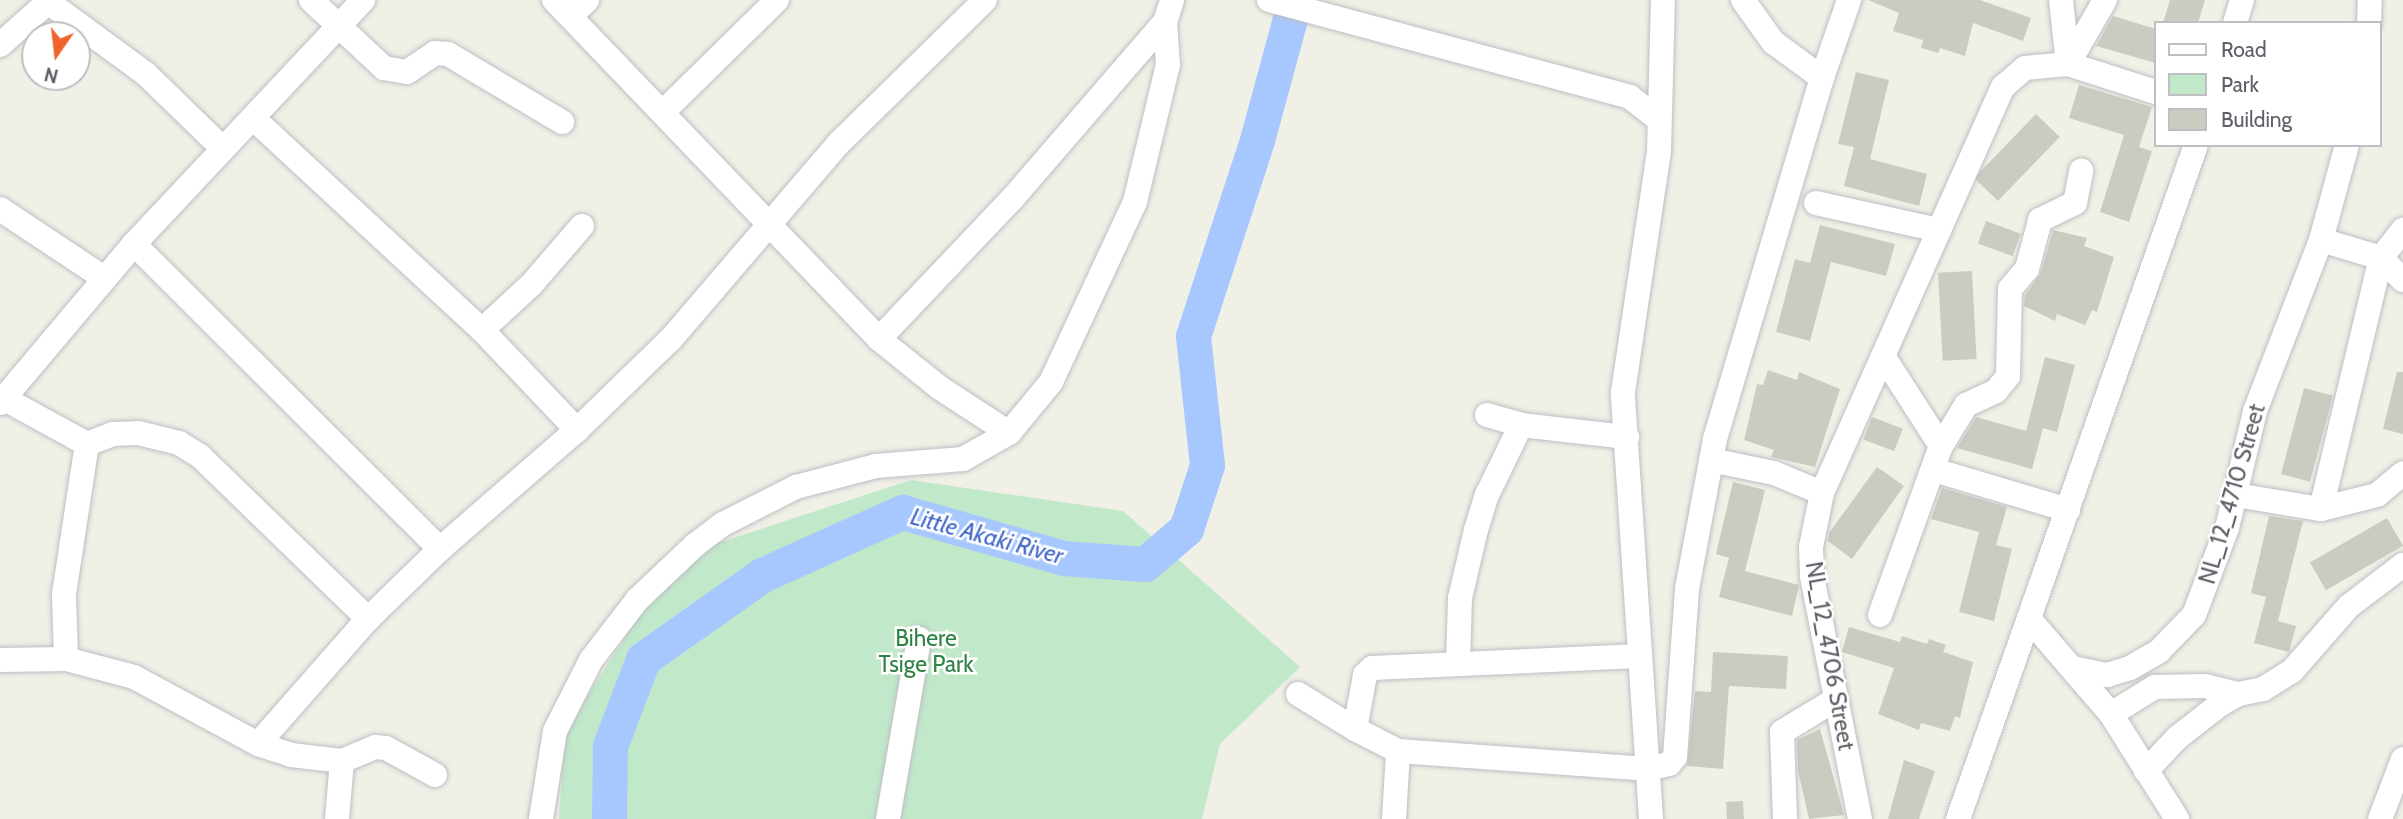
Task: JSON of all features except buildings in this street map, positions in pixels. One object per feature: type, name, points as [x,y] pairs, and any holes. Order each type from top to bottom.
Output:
[{"type":"street","points":[[311,0],[384,68],[396,73],[407,72],[435,53],[448,54],[562,122]]},
{"type":"street","points":[[363,0],[134,244],[2,401],[87,444],[113,434],[138,433],[179,443],[201,457],[368,619]]},
{"type":"street","points":[[665,110],[777,0]]},
{"type":"street","points":[[258,744],[368,619],[440,549],[577,430],[671,339],[839,143],[985,0]]},
{"type":"street","points":[[1651,819],[1623,392],[1659,151],[1656,117],[1664,48],[1663,0]]},
{"type":"street","points":[[1743,0],[1773,42],[1822,78]]},
{"type":"street","points":[[1298,694],[1355,729],[1398,751],[1647,769],[1669,764],[1679,744],[1687,589],[1711,460],[1822,78],[1849,0]]},
{"type":"street","points":[[2061,0],[2068,64]]},
{"type":"street","points":[[2068,64],[2105,0]]},
{"type":"street","points":[[2236,21],[2242,0]]},
{"type":"street","points":[[2369,21],[2370,0]]},
{"type":"street","points":[[0,45],[47,1],[146,74],[222,148]]},
{"type":"street","points":[[1271,1],[1630,97],[1656,117]]},
{"type":"street","points":[[571,5],[665,110],[880,339],[940,388],[1009,433]]},
{"type":"street","points":[[880,339],[1012,199],[1170,6]]},
{"type":"street","points":[[541,819],[555,731],[591,660],[637,600],[695,545],[723,524],[796,487],[876,466],[964,460],[1009,433],[1051,382],[1135,202],[1168,65],[1170,6]]},
{"type":"street","name":"NL_12_4706 Street","points":[[1860,819],[1812,576],[1811,547],[1822,493],[2003,87],[2025,68],[2068,64],[2154,91]]},
{"type":"street","points":[[254,119],[482,330],[577,430]]},
{"type":"street","points":[[1958,819],[2031,621],[2195,147]]},
{"type":"street","name":"NL_12_4710 Street","points":[[2073,668],[2107,675],[2130,668],[2159,651],[2193,615],[2236,495],[2255,411],[2321,240],[2346,147]]},
{"type":"street","points":[[1880,615],[1941,446],[1966,405],[1996,391],[2008,376],[2010,289],[2027,268],[2040,220],[2075,203],[2081,171]]},
{"type":"street","points":[[1816,203],[1939,230]]},
{"type":"street","points":[[0,209],[104,278]]},
{"type":"street","points":[[482,330],[531,285],[582,226]]},
{"type":"street","points":[[2321,509],[2381,258],[2403,230]]},
{"type":"street","points":[[2321,240],[2381,258],[2403,280]]},
{"type":"street","points":[[134,244],[440,549]]},
{"type":"street","points":[[1883,356],[1941,446]]},
{"type":"street","points":[[1487,415],[1521,425],[1627,437]]},
{"type":"street","points":[[1458,664],[1460,598],[1476,530],[1487,495],[1521,425]]},
{"type":"street","points":[[66,660],[64,594],[87,444]]},
{"type":"street","points":[[1711,460],[1774,473],[1822,493]]},
{"type":"street","points":[[1934,470],[2068,510]]},
{"type":"street","points":[[2236,495],[2321,509],[2376,495],[2403,473]]},
{"type":"street","points":[[2146,771],[2177,738],[2238,694],[2263,689],[2292,671],[2349,606],[2403,565]]},
{"type":"street","points":[[2031,621],[2111,714],[2177,819]]},
{"type":"street","points":[[888,819],[919,639]]},
{"type":"street","points":[[1355,729],[1369,669],[1639,656]]},
{"type":"street","points":[[0,660],[66,660],[134,677],[258,744],[291,755],[342,761],[375,747],[386,748],[435,775]]},
{"type":"street","points":[[2111,714],[2155,687],[2205,686],[2238,694]]},
{"type":"street","points":[[1785,819],[1783,732],[1836,699]]},
{"type":"street","points":[[1394,819],[1398,751]]},
{"type":"street","points":[[2380,819],[2403,759]]},
{"type":"street","points":[[337,819],[342,761]]},
{"type":"green space","name":"Bihere Tsige Park","points":[[911,480],[1123,511],[1300,667],[1220,744],[1202,819],[559,819],[565,730],[678,556]]},
{"type":"waterway","name":"Little Akaki River","points":[[609,819],[610,746],[643,659],[762,575],[902,512],[1063,558],[1145,564],[1186,529],[1207,465],[1193,336],[1257,140],[1295,0]]}]
